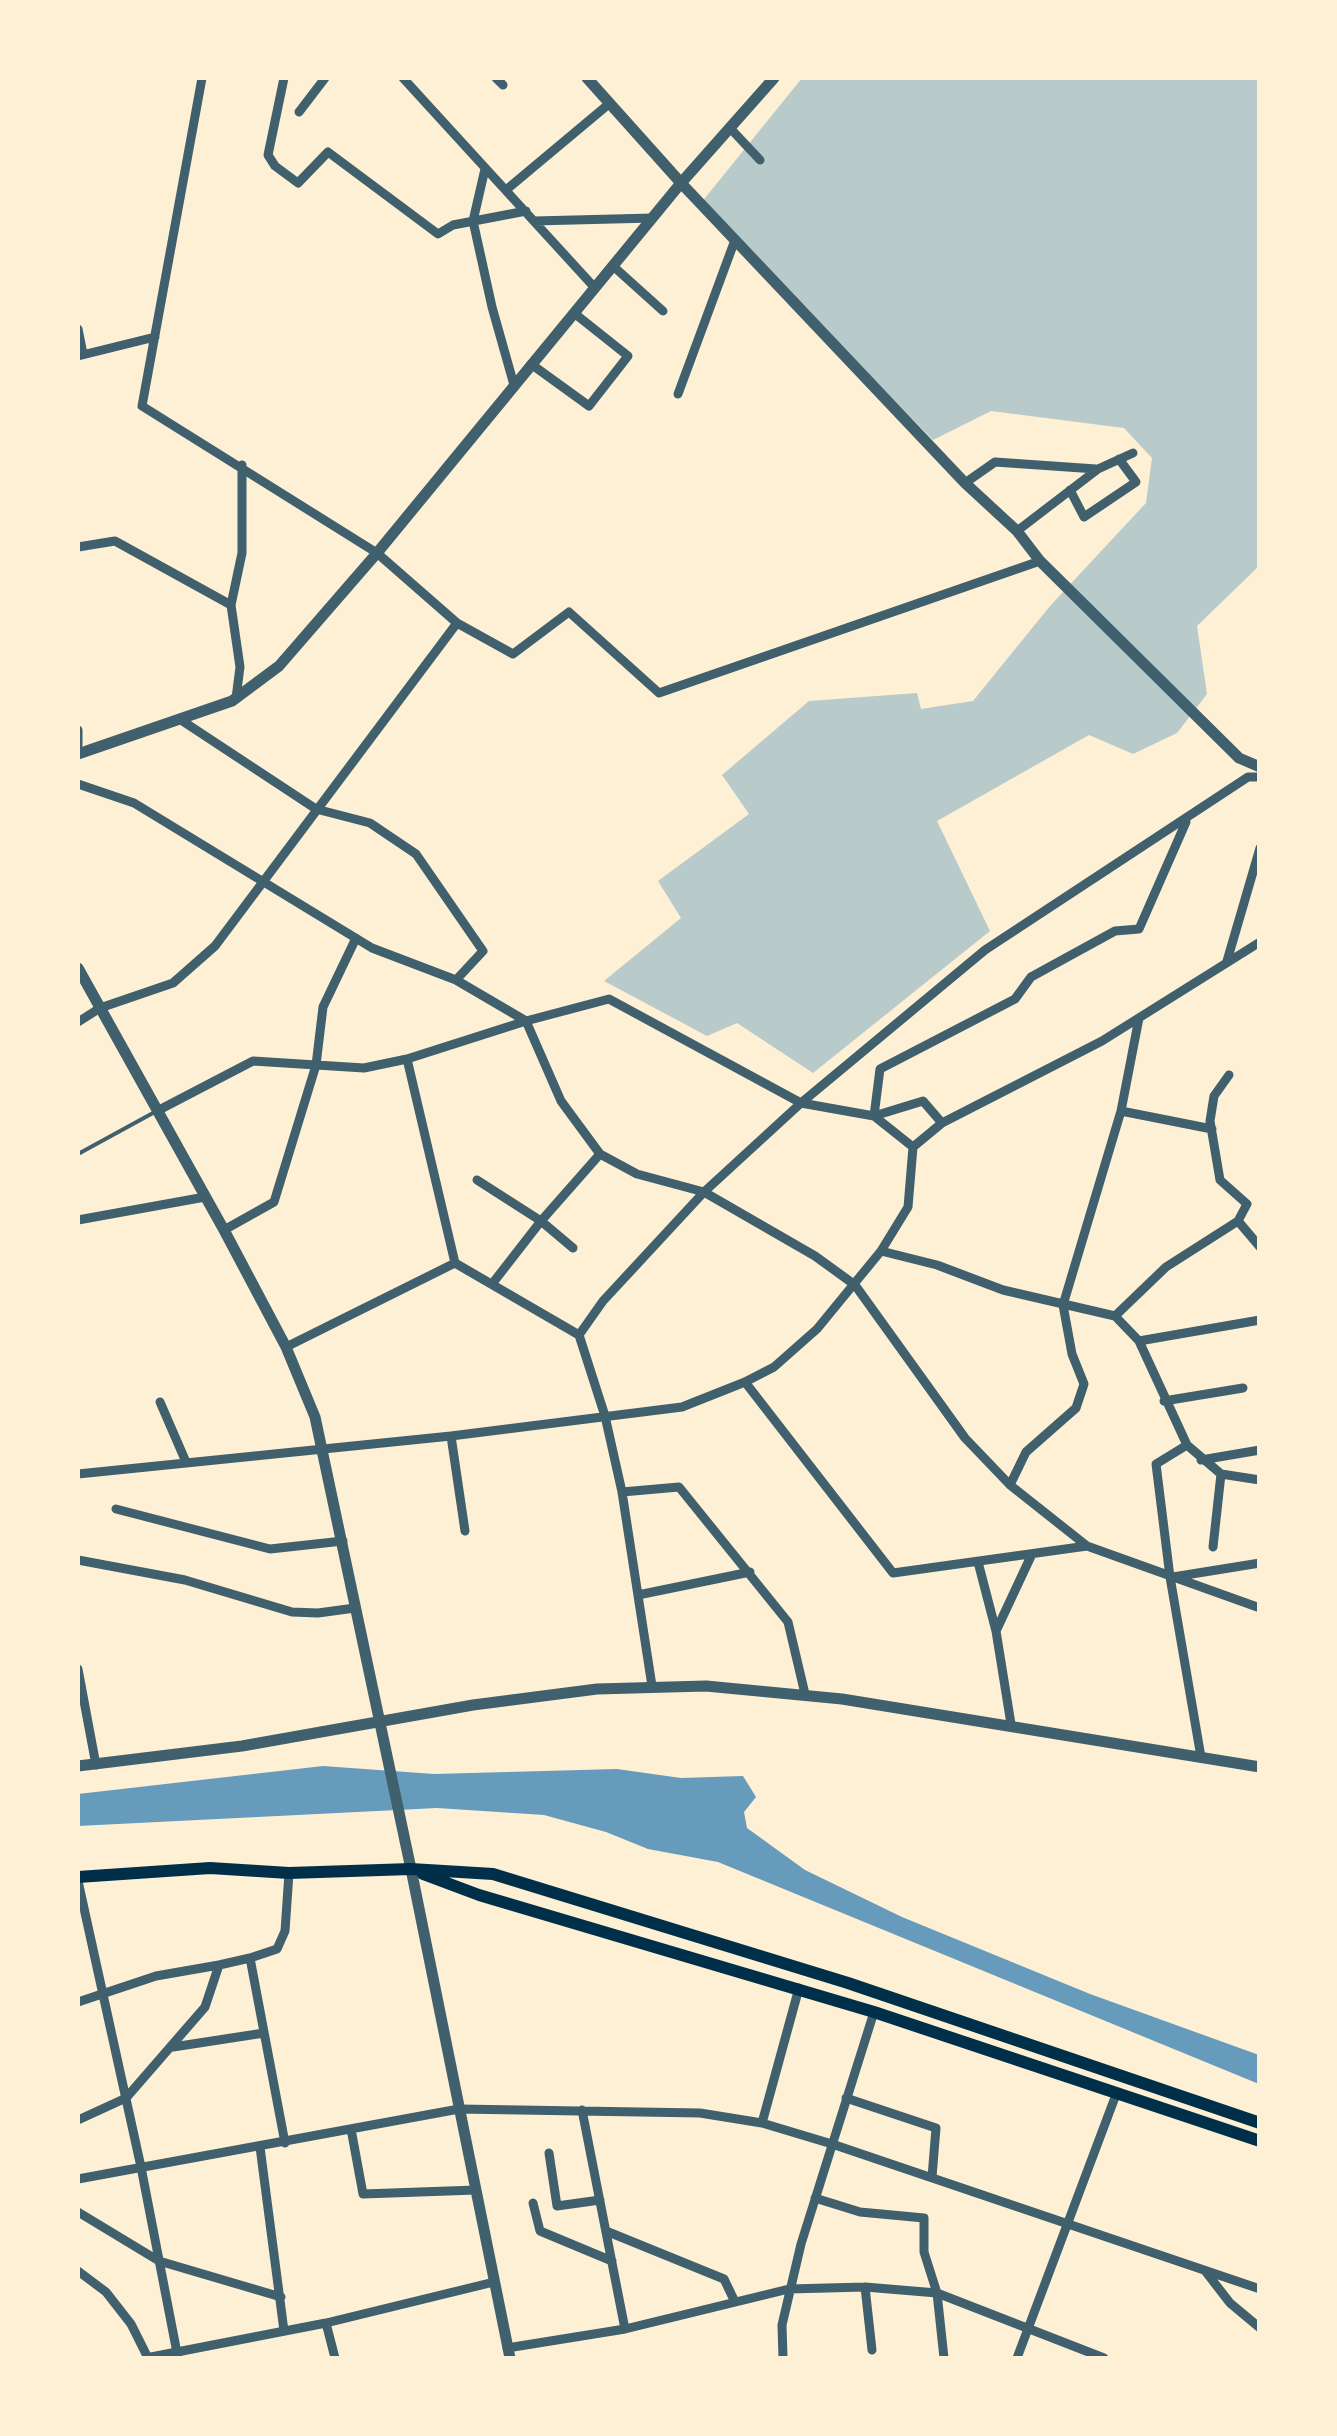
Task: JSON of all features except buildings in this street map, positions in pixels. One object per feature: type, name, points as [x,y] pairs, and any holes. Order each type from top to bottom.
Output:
[{"type":"main road","points":[[78,1879],[210,1868],[289,1874],[411,1869],[494,1874],[848,1983],[1260,2123]]},
{"type":"main road","points":[[411,1869],[478,1895],[800,1988],[1260,2141]]},
{"type":"street","points":[[202,78],[142,406],[377,553],[458,622],[513,654],[568,612],[658,693],[1040,560]]},
{"type":"street","points":[[284,78],[268,155],[275,166],[298,183],[328,152],[438,234],[474,220],[526,211]]},
{"type":"street","points":[[298,112],[325,78]]},
{"type":"street","points":[[402,78],[595,288]]},
{"type":"street","points":[[587,78],[681,183],[1040,560],[1239,758],[1260,767]]},
{"type":"street","points":[[78,754],[236,698],[280,666],[681,183],[774,78]]},
{"type":"street","points":[[506,190],[610,103]]},
{"type":"street","points":[[730,128],[760,160]]},
{"type":"street","points":[[484,169],[474,220],[514,385]]},
{"type":"street","points":[[534,222],[653,218]]},
{"type":"street","points":[[678,394],[735,240]]},
{"type":"street","points":[[613,266],[663,310]]},
{"type":"street","points":[[532,364],[589,406],[628,356],[574,313]]},
{"type":"street","points":[[78,329],[80,355],[155,337]]},
{"type":"street","points":[[1017,532],[1098,469],[1133,453]]},
{"type":"street","points":[[1070,490],[1084,517],[1136,482],[1119,459]]},
{"type":"street","points":[[965,483],[995,462],[1098,469]]},
{"type":"street","points":[[236,698],[240,667],[231,605],[242,553],[242,466]]},
{"type":"street","points":[[78,547],[115,540],[231,605]]},
{"type":"street","points":[[78,1022],[100,1008],[173,982],[215,946],[458,622]]},
{"type":"street","points":[[182,720],[316,809],[370,824],[416,854],[484,951],[456,980]]},
{"type":"street","points":[[78,745],[79,731]]},
{"type":"street","points":[[579,1336],[603,1301],[704,1192],[801,1104],[985,950],[1248,777],[1260,776]]},
{"type":"street","points":[[78,784],[134,803],[372,948],[456,980],[526,1021],[561,1102],[600,1154],[637,1174],[704,1192],[815,1256],[855,1286],[965,1438],[1010,1485],[1086,1546],[1260,1608]]},
{"type":"street","points":[[874,1116],[880,1069],[1016,999],[1031,977],[1116,930],[1139,929],[1187,820]]},
{"type":"street","points":[[1227,961],[1260,848]]},
{"type":"street","points":[[224,1230],[274,1202],[316,1066],[324,1007],[356,938]]},
{"type":"street","points":[[78,1474],[450,1436],[682,1407],[746,1382],[774,1367],[818,1329],[881,1250],[908,1206],[914,1146],[942,1124],[1102,1041],[1260,942]]},
{"type":"street","points":[[78,968],[286,1348],[324,1448],[508,2353],[788,2289],[865,2286],[937,2293],[1104,2358]]},
{"type":"street","points":[[157,1111],[253,1061],[364,1068],[406,1060],[609,998],[801,1104],[874,1116],[923,1101],[942,1124]]},
{"type":"street","points":[[1010,1485],[1026,1452],[1076,1408],[1084,1384],[1072,1354],[1063,1305],[1121,1111],[1139,1018]]},
{"type":"street","points":[[406,1060],[456,1262],[579,1336],[605,1416],[622,1492],[652,1686]]},
{"type":"street","points":[[1115,1316],[1166,1267],[1238,1221],[1246,1204],[1220,1180],[1212,1129],[1214,1096],[1230,1075]]},
{"type":"street","points":[[1121,1111],[1212,1129]]},
{"type":"street","points":[[874,1116],[914,1146]]},
{"type":"street","points":[[492,1284],[600,1154]]},
{"type":"street","points":[[477,1180],[541,1221],[573,1248]]},
{"type":"street","points":[[78,1220],[205,1196]]},
{"type":"street","points":[[1238,1221],[1260,1247]]},
{"type":"street","points":[[881,1250],[937,1265],[1004,1290],[1115,1316],[1139,1340],[1187,1445],[1220,1474],[1260,1480]]},
{"type":"street","points":[[286,1348],[456,1262]]},
{"type":"street","points":[[1139,1340],[1260,1320]]},
{"type":"street","points":[[746,1382],[894,1573],[1086,1546]]},
{"type":"street","points":[[1164,1401],[1244,1388]]},
{"type":"street","points":[[160,1402],[186,1462]]},
{"type":"street","points":[[450,1436],[465,1531]]},
{"type":"street","points":[[1187,1445],[1156,1464],[1170,1578],[1201,1757]]},
{"type":"street","points":[[1201,1460],[1260,1450]]},
{"type":"street","points":[[1212,1547],[1220,1474]]},
{"type":"street","points":[[622,1492],[679,1487],[788,1622],[805,1694]]},
{"type":"street","points":[[116,1510],[270,1549],[343,1541]]},
{"type":"street","points":[[996,1631],[1032,1554]]},
{"type":"street","points":[[78,1560],[170,1576],[292,1612],[356,1608]]},
{"type":"street","points":[[978,1562],[996,1631],[1011,1724]]},
{"type":"street","points":[[1170,1578],[1260,1563]]},
{"type":"street","points":[[638,1595],[750,1572]]},
{"type":"street","points":[[78,1669],[96,1765]]},
{"type":"street","points":[[78,1766],[380,1725],[474,1705],[652,1686],[706,1686],[805,1694],[1011,1724],[1260,1767]]},
{"type":"street","points":[[78,2002],[156,1976],[277,1949],[284,1932],[289,1874]]},
{"type":"street","points":[[78,1879],[141,2167],[177,2355]]},
{"type":"street","points":[[250,1958],[285,2143]]},
{"type":"street","points":[[78,2120],[126,2098],[172,2048],[205,2007],[219,1965]]},
{"type":"street","points":[[762,2123],[800,1988]]},
{"type":"street","points":[[782,2358],[788,2289],[874,2012]]},
{"type":"street","points":[[172,2048],[264,2034]]},
{"type":"street","points":[[1016,2358],[1117,2092]]},
{"type":"street","points":[[846,2098],[936,2128],[932,2177]]},
{"type":"street","points":[[78,2179],[459,2109],[700,2113],[762,2123],[832,2144],[1260,2289]]},
{"type":"street","points":[[582,2110],[625,2329]]},
{"type":"street","points":[[351,2130],[363,2194],[476,2190]]},
{"type":"street","points":[[260,2147],[284,2331]]},
{"type":"street","points":[[548,2153],[557,2206],[600,2200]]},
{"type":"street","points":[[815,2198],[860,2212],[924,2218],[924,2252],[937,2293],[944,2358]]},
{"type":"street","points":[[534,2203],[540,2231],[612,2261]]},
{"type":"street","points":[[78,2212],[159,2261],[281,2297]]},
{"type":"street","points":[[606,2230],[724,2279],[735,2302]]},
{"type":"street","points":[[1204,2270],[1230,2303],[1260,2328]]},
{"type":"street","points":[[78,2272],[106,2292],[131,2324],[147,2358],[326,2323],[494,2282]]},
{"type":"street","points":[[865,2286],[872,2350]]},
{"type":"street","points":[[326,2323],[335,2356],[346,2358]]},
{"type":"lane","points":[[78,1154],[157,1111]]},
{"type":"shaded area","points":[[802,78],[1259,78],[1259,566],[1197,626],[1207,694],[1177,733],[1133,754],[1089,735],[937,821],[990,931],[813,1073],[737,1023],[707,1036],[604,981],[681,918],[658,881],[749,814],[722,775],[809,701],[917,693],[921,709],[973,701],[1050,606],[1146,503],[1152,458],[1124,428],[991,411],[933,440],[701,203]]},
{"type":"water","points":[[323,1766],[434,1774],[617,1769],[681,1778],[743,1776],[756,1797],[744,1812],[747,1828],[805,1870],[902,1917],[1090,1994],[1259,2055],[1259,2084],[718,1862],[648,1849],[606,1832],[544,1815],[437,1808],[78,1826],[78,1794]]}]
